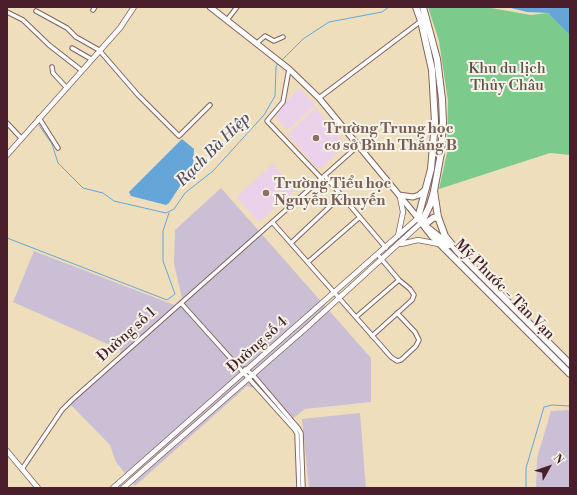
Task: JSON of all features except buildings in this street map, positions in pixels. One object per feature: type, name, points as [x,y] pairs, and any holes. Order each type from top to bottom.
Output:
[{"type":"main road","points":[[210,7],[290,69],[319,98],[421,222],[433,229],[443,244],[458,252]]},
{"type":"main road","points":[[416,7],[421,21],[432,70],[435,107],[434,145],[421,222]]},
{"type":"main road","name":"Mỹ Phước - Tân Vạn","points":[[421,222],[430,205],[434,191],[441,153],[443,107],[437,60],[424,7]]},
{"type":"main road","points":[[435,107],[443,107]]},
{"type":"main road","points":[[399,195],[407,197],[416,196],[427,188]]},
{"type":"main road","name":"Mỹ Phước - Tân Vạn","points":[[434,191],[438,217],[445,236],[458,252],[570,364]]},
{"type":"main road","points":[[421,222],[438,217]]},
{"type":"main road","points":[[421,222],[441,227]]},
{"type":"main road","name":"Mỹ Phước - Tân Vạn","points":[[443,244],[570,374]]},
{"type":"street","points":[[7,155],[90,59],[120,28],[134,7]]},
{"type":"street","points":[[227,20],[237,7]]},
{"type":"street","points":[[36,11],[67,28],[76,37],[99,50],[138,95],[179,136],[210,106]]},
{"type":"street","points":[[7,12],[23,20],[49,45],[81,70]]},
{"type":"street","points":[[319,98],[421,21]]},
{"type":"street","points":[[261,33],[274,42],[284,37]]},
{"type":"street","points":[[257,43],[265,36]]},
{"type":"street","points":[[72,48],[90,59]]},
{"type":"street","points":[[52,67],[53,73],[66,87]]},
{"type":"street","points":[[290,69],[283,102],[267,121],[323,178],[342,195],[386,248]]},
{"type":"street","points":[[38,118],[58,148]]},
{"type":"street","points":[[7,123],[21,138]]},
{"type":"street","name":"Đường số 1","points":[[22,469],[62,410],[359,145]]},
{"type":"street","points":[[291,243],[342,195]]},
{"type":"street","points":[[397,238],[401,227],[403,212],[399,195]]},
{"type":"street","points":[[308,262],[360,217]]},
{"type":"street","name":"Đường số 4","points":[[113,488],[397,238],[421,222]]},
{"type":"street","name":"Đường số 4","points":[[123,488],[382,260],[421,222]]},
{"type":"street","points":[[273,223],[372,336],[393,359],[397,361],[401,360],[416,346],[419,340],[416,332],[397,313]]},
{"type":"street","points":[[398,245],[418,240],[443,244]]},
{"type":"street","points":[[372,336],[412,300],[414,296],[410,289],[398,280],[378,255]]},
{"type":"street","points":[[356,317],[398,280]]},
{"type":"street","points":[[181,303],[241,368],[253,375],[300,433],[303,488]]},
{"type":"street","points":[[246,372],[248,379],[297,429],[299,488]]},
{"type":"street","points":[[7,451],[38,488]]},
{"type":"shaded area","points":[[299,88],[316,105],[287,130],[275,117],[284,104]]},
{"type":"shaded area","name":"Trường Trung học cơ sở Bình Thắng B","points":[[316,108],[344,142],[342,148],[321,168],[317,168],[287,134]]},
{"type":"shaded area","name":"Trường Tiểu học Nguyễn Khuyến","points":[[273,164],[296,189],[259,222],[236,197]]},
{"type":"shaded area","points":[[221,188],[371,358],[371,402],[305,409],[287,423],[254,388],[247,386],[135,486],[116,462],[110,445],[67,401],[119,357],[121,350],[13,302],[34,251],[174,305],[182,298],[174,264],[175,230]]},
{"type":"shaded area","points":[[570,410],[570,488],[536,488],[537,458],[551,411]]},
{"type":"shaded area","points":[[360,413],[366,488],[309,488],[302,419]]},
{"type":"green space","name":"Khu du lịch Thủy Châu","points":[[428,7],[485,7],[531,15],[548,13],[564,28],[570,35],[570,155],[550,153],[439,189],[447,153],[448,101],[439,41]]},
{"type":"water","points":[[507,7],[570,7],[570,35],[548,13],[527,12]]},
{"type":"water","points":[[182,139],[194,149],[193,166],[169,203],[166,205],[131,196],[129,192]]},
{"type":"waterway","name":"Rạch Bà Hiệp","points":[[282,60],[303,39],[329,22],[382,12],[389,7]]},
{"type":"waterway","name":"Rạch Bà Hiệp","points":[[39,125],[52,144],[58,163],[83,188],[103,193],[114,201],[166,213],[174,209],[185,193],[213,171],[264,115],[275,96],[276,67],[278,63]]},
{"type":"waterway","points":[[7,238],[167,300],[175,294],[163,261],[163,231],[169,213]]},
{"type":"waterway","points":[[526,488],[526,468],[544,407],[552,405],[570,406]]},
{"type":"place","name":"Trường Trung học cơ sở Bình Thắng B","points":[[316,138]]},
{"type":"place","name":"Trường Tiểu học Nguyễn Khuyến","points":[[266,193]]}]
